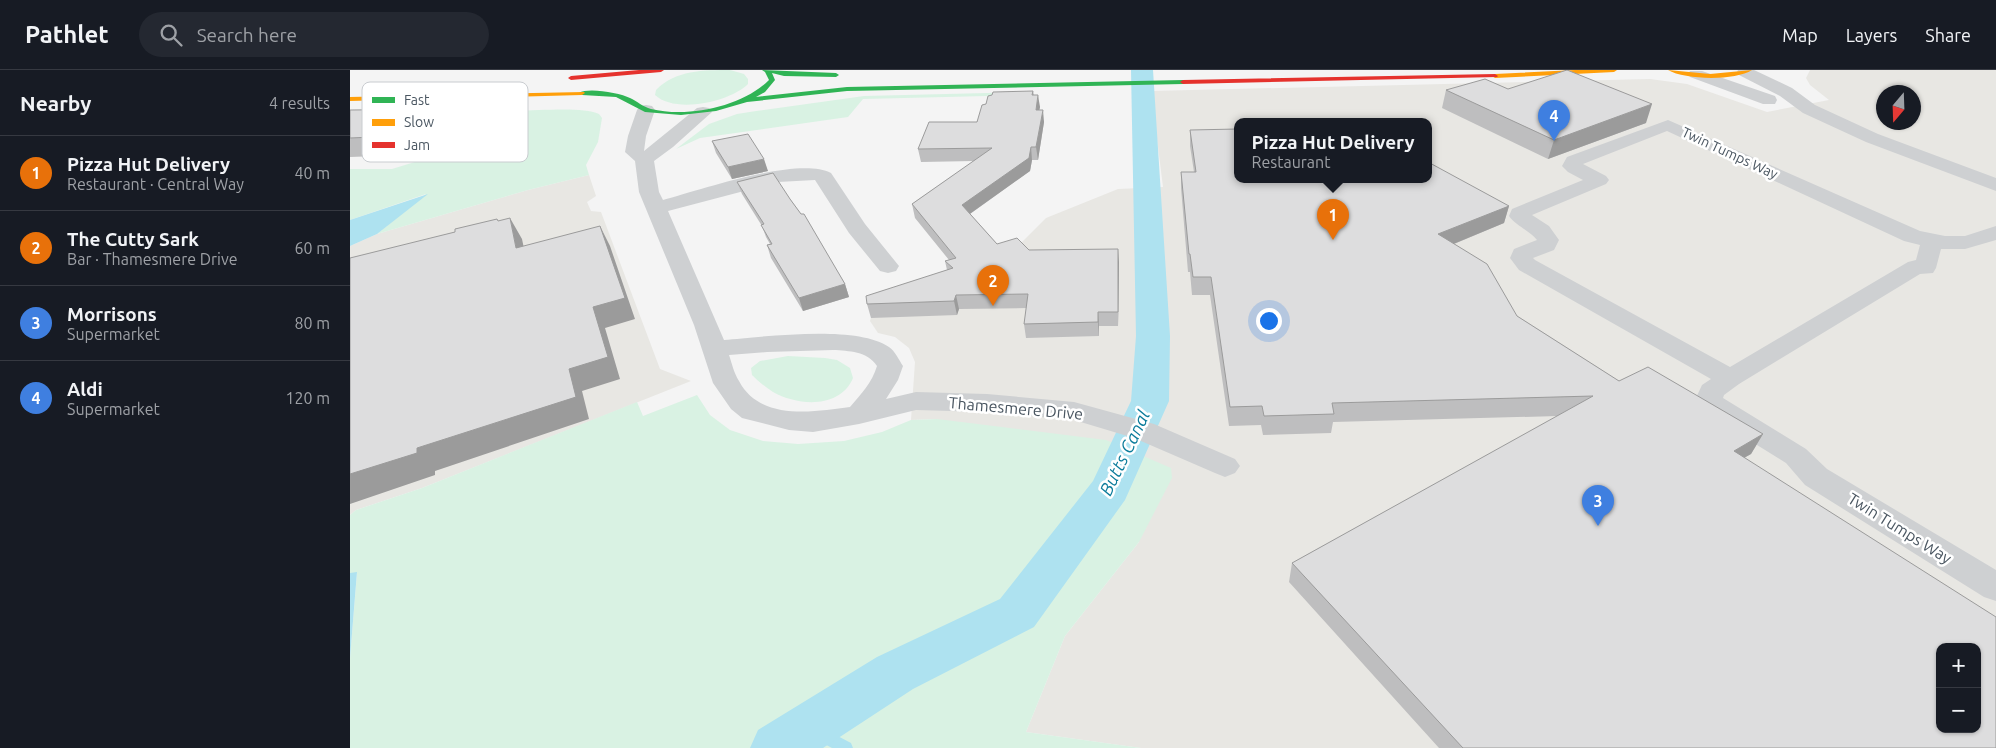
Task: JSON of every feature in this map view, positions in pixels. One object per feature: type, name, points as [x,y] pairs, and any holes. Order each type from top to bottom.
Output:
[{"type":"main road","points":[[560,79],[661,70]]},
{"type":"main road","points":[[645,81],[669,70]]},
{"type":"main road","points":[[528,94],[587,93],[632,95],[646,110],[666,113],[703,112],[748,100],[847,89],[1113,82],[1474,77],[1614,70]]},
{"type":"main road","points":[[1671,70],[1696,74],[1728,75],[1747,71]]},
{"type":"main road","points":[[748,100],[770,84],[772,80],[767,71]]},
{"type":"main road","points":[[767,71],[846,75]]},
{"type":"street","points":[[1747,71],[1786,92],[1809,109],[1872,138],[1996,185]]},
{"type":"street","points":[[1696,74],[1776,102],[1809,109]]},
{"type":"street","name":"Thamesmere Drive","points":[[646,110],[634,150],[644,159],[649,192],[706,325],[726,384],[741,403],[752,411],[789,421],[813,422],[859,415],[916,401],[987,403],[1047,408],[1098,417],[1144,431],[1224,466]]},
{"type":"street","points":[[644,159],[660,150],[683,127],[703,112]]},
{"type":"street","name":"Twin Tumps Way","points":[[1730,378],[1527,265],[1521,258],[1522,254],[1546,245],[1548,240],[1542,231],[1519,216],[1519,213],[1599,180],[1572,166],[1574,161],[1668,125],[1897,230],[1932,241],[1964,243],[1981,240],[1996,232]]},
{"type":"street","points":[[655,208],[777,176],[818,174],[824,177],[857,228],[888,266]]},
{"type":"street","name":"Twin Tumps Way","points":[[1932,241],[1925,268],[1916,267],[1730,378],[1712,391],[1709,400],[1717,408],[1796,456],[1816,477],[1996,587]]},
{"type":"street","points":[[714,349],[766,344],[833,342],[871,348],[882,354],[890,366],[888,375],[880,388],[859,415]]},
{"type":"shaded area","points":[[1810,70],[1996,70],[1996,748],[1141,748],[1026,732],[1065,636],[1139,542],[937,419],[911,420],[915,362],[909,348],[895,337],[878,333],[870,321],[878,294],[1015,249],[1046,218],[1118,189],[1163,187],[1151,91],[1650,79],[1687,84],[1767,112],[1829,100],[1810,85],[1806,78]]},
{"type":"shaded area","points":[[589,175],[596,196],[587,202],[591,211],[601,212],[660,369],[691,381],[422,488],[356,510],[350,515],[350,246],[377,234],[528,190]]},
{"type":"green space","points":[[730,70],[744,74],[748,79],[748,84],[729,96],[688,105],[664,101],[655,95],[656,90],[664,83],[690,72]]},
{"type":"green space","points":[[1023,92],[1023,95],[863,99],[848,117],[700,138],[676,149],[709,124],[737,114],[864,96]]},
{"type":"green space","points":[[528,111],[590,111],[599,114],[602,118],[598,142],[586,165],[589,175],[528,190],[377,234],[426,194],[350,220],[350,169],[392,169],[415,162],[528,162]]},
{"type":"green space","points":[[788,356],[837,360],[850,368],[853,378],[847,388],[839,395],[829,400],[806,402],[783,397],[773,392],[752,375],[751,368],[760,361]]},
{"type":"green space","points":[[697,395],[710,415],[730,430],[763,441],[798,444],[844,441],[882,432],[911,420],[937,419],[1106,440],[1171,468],[1172,478],[1139,542],[1065,636],[1026,732],[1141,748],[350,748],[350,658],[357,573],[350,573],[350,515],[356,510],[422,488],[637,402],[643,416]]},
{"type":"water","points":[[428,194],[377,234],[350,246],[350,220]]},
{"type":"water","points":[[357,572],[350,658],[350,573]]},
{"type":"building","points":[[1567,70],[1652,104],[1554,140],[1446,90],[1485,79],[1508,89]]},
{"type":"building","points":[[1033,91],[1032,95],[1038,95],[1036,110],[1043,110],[1036,147],[1031,147],[1029,158],[962,205],[997,244],[1017,238],[1029,250],[1118,249],[1118,312],[1098,312],[1098,322],[1024,324],[1028,294],[956,295],[954,301],[867,304],[866,296],[953,268],[945,261],[956,258],[912,204],[992,148],[918,149],[929,122],[977,122],[982,105],[986,104],[988,96],[992,95],[993,92]]},
{"type":"building","points":[[350,110],[362,110],[362,137],[350,138]]},
{"type":"building","points":[[1234,129],[1234,183],[1432,183],[1432,164],[1509,206],[1438,234],[1487,264],[1517,316],[1619,381],[1648,367],[1763,434],[1734,451],[1996,617],[1996,748],[1463,748],[1292,563],[1593,396],[1332,403],[1334,414],[1264,416],[1262,406],[1230,407],[1211,277],[1193,277],[1181,172],[1196,172],[1190,130]]},
{"type":"building","points":[[748,134],[764,159],[728,167],[712,141]]},
{"type":"building","points":[[773,173],[801,214],[804,214],[845,284],[799,298],[767,245],[772,244],[761,225],[764,224],[737,182]]},
{"type":"building","points":[[510,218],[516,248],[600,226],[625,298],[593,307],[608,357],[569,369],[576,397],[417,448],[417,453],[350,474],[350,258],[455,232],[455,229],[497,219],[498,221]]},
{"type":"waterway","name":"Butts Canal","points":[[777,748],[895,673],[1017,613],[1110,489],[1150,401],[1153,336],[1142,70]]},
{"type":"waterway","points":[[809,728],[846,748]]},
{"type":"traffic: fast","points":[[765,70],[784,74],[836,75]]},
{"type":"traffic: fast","points":[[582,93],[616,96],[627,99],[651,111],[665,113],[699,112],[733,105],[749,98],[762,90],[772,80],[768,72]]},
{"type":"traffic: fast","points":[[748,100],[847,89],[1183,82]]},
{"type":"traffic: slow","points":[[1495,76],[1614,70]]},
{"type":"traffic: slow","points":[[1671,70],[1710,76],[1730,75],[1749,70]]},
{"type":"traffic: slow","points":[[528,94],[582,93]]},
{"type":"traffic: slow","points":[[350,99],[362,99]]},
{"type":"traffic: jam","points":[[571,78],[661,70]]},
{"type":"traffic: jam","points":[[1183,82],[1495,76]]},
{"type":"place","name":"Aldi","points":[[1554,141]]},
{"type":"place","name":"Pizza Hut Delivery","points":[[1333,240]]},
{"type":"place","name":"The Cutty Sark","points":[[993,306]]},
{"type":"place","name":"Morrisons","points":[[1598,526]]}]
